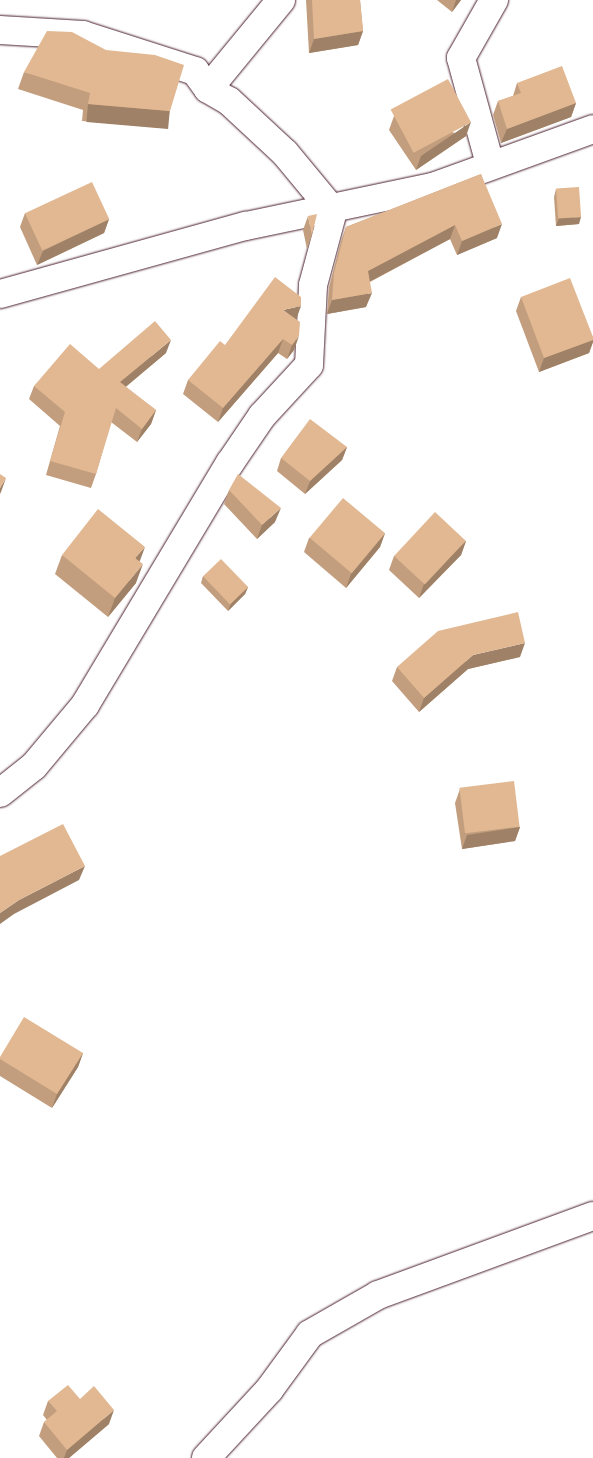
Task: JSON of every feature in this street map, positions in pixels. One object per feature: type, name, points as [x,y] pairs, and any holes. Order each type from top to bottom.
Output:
[{"type":"street","points":[[208,89],[282,0]]},
{"type":"street","points":[[490,164],[461,58],[494,0]]},
{"type":"street","points":[[0,30],[83,35],[196,72],[208,89],[229,101],[285,152],[333,211]]},
{"type":"street","points":[[0,294],[246,226],[333,211],[433,187],[490,164],[593,129]]},
{"type":"street","points":[[0,793],[34,766],[85,705],[230,463],[262,416],[308,365],[313,285],[333,211]]},
{"type":"street","points":[[206,1458],[269,1390],[310,1334],[378,1295],[593,1216]]},
{"type":"building","points":[[312,0],[360,0],[363,31],[314,39]]},
{"type":"building","points":[[47,31],[72,32],[106,50],[155,55],[184,65],[170,111],[88,104],[90,93],[24,72]]},
{"type":"building","points":[[562,66],[576,103],[507,129],[498,101],[521,93],[517,83]]},
{"type":"building","points":[[448,79],[471,122],[414,153],[391,110]]},
{"type":"building","points":[[481,174],[502,224],[462,241],[455,225],[368,271],[372,293],[332,300],[334,273],[346,227]]},
{"type":"building","points":[[92,182],[109,219],[42,250],[25,213]]},
{"type":"building","points":[[579,187],[581,217],[558,219],[556,189]]},
{"type":"building","points":[[317,214],[312,235],[308,216]]},
{"type":"building","points":[[275,277],[301,297],[301,306],[283,310],[300,322],[299,336],[292,345],[283,339],[223,408],[188,380],[220,341],[225,345]]},
{"type":"building","points":[[570,278],[593,340],[544,358],[521,297]]},
{"type":"building","points":[[155,321],[171,340],[120,382],[156,410],[142,429],[116,408],[96,474],[50,461],[65,412],[34,386],[70,344],[99,369]]},
{"type":"building","points":[[310,419],[347,447],[310,481],[281,458]]},
{"type":"building","points":[[0,474],[6,478],[0,488]]},
{"type":"building","points":[[238,474],[281,508],[262,525],[229,490]]},
{"type":"building","points":[[343,498],[385,533],[352,573],[310,538]]},
{"type":"building","points":[[98,509],[145,547],[135,558],[143,564],[115,598],[62,555]]},
{"type":"building","points":[[435,512],[466,541],[425,585],[394,556]]},
{"type":"building","points":[[221,559],[248,587],[230,604],[203,576]]},
{"type":"building","points":[[518,612],[525,643],[473,655],[424,698],[397,667],[438,631]]},
{"type":"building","points":[[514,781],[520,827],[465,833],[459,788]]},
{"type":"building","points":[[63,824],[85,866],[19,900],[0,913],[0,856]]},
{"type":"building","points":[[24,1017],[83,1053],[57,1094],[0,1059]]},
{"type":"building","points":[[68,1385],[80,1399],[94,1386],[114,1410],[67,1450],[44,1422],[57,1411],[48,1401]]}]
